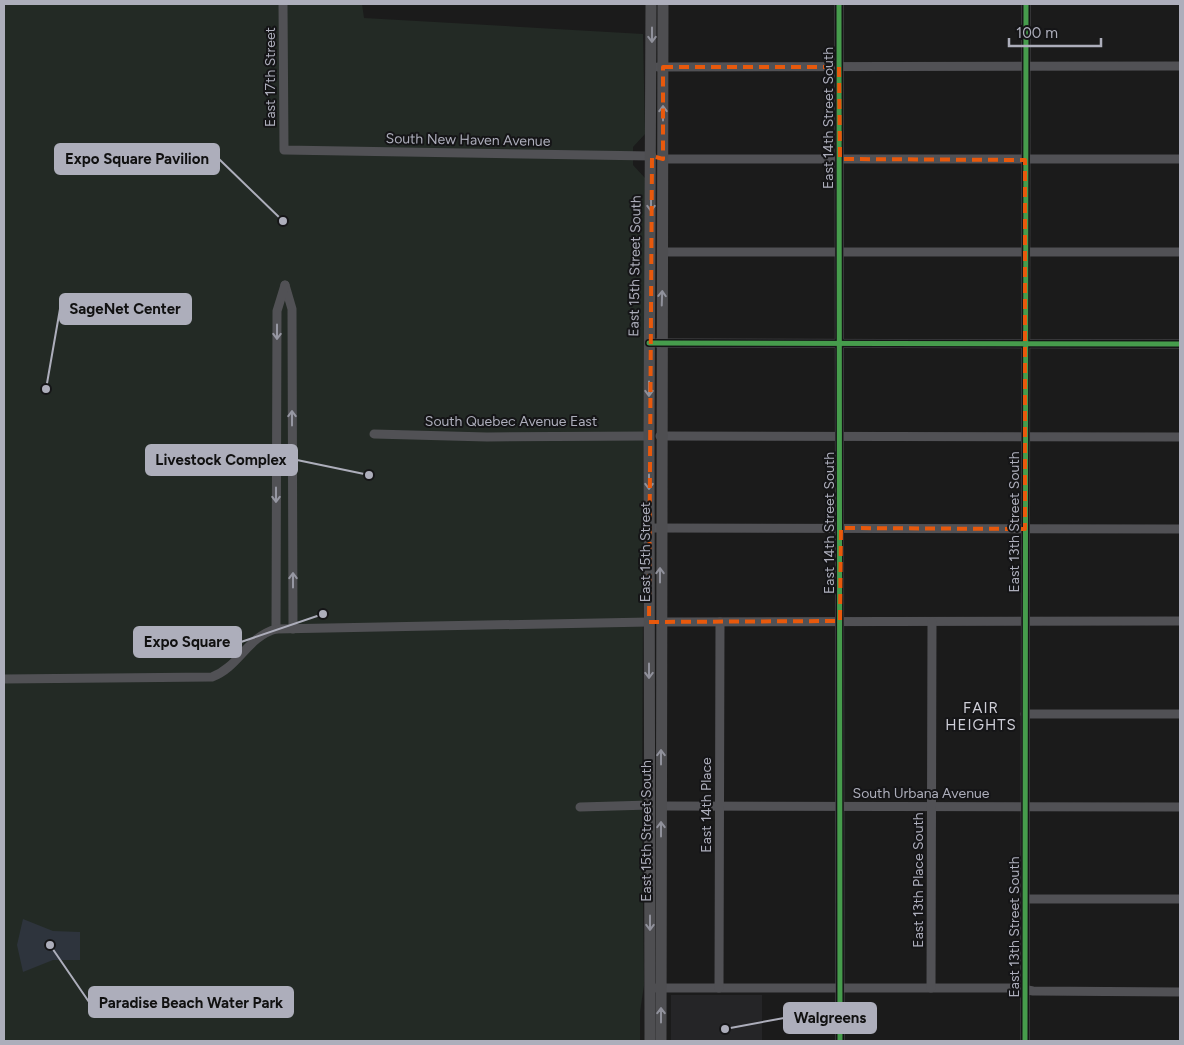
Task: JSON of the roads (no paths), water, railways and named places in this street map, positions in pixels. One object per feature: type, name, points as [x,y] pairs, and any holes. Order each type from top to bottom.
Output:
[{"type":"main road","name":"East 15th Street South","points":[[652,4],[657,67],[655,528]]},
{"type":"main road","name":"East 15th Street South","points":[[657,67],[663,4]]},
{"type":"main road","name":"East 15th Street South","points":[[655,436],[660,483]]},
{"type":"main road","name":"East 15th Street","points":[[655,622],[655,528],[660,483]]},
{"type":"main road","name":"East 15th Street South","points":[[655,622],[656,988],[661,1041]]},
{"type":"main road","name":"East 15th Street South","points":[[650,1041],[656,988]]},
{"type":"street","name":"East 17th Street","points":[[283,4],[284,150]]},
{"type":"street","name":"East 14th Street South","points":[[839,4],[840,1041]]},
{"type":"street","name":"East 13th Street South","points":[[1025,1041],[1026,4]]},
{"type":"street","points":[[657,67],[1180,66]]},
{"type":"street","name":"South New Haven Avenue","points":[[284,150],[657,158],[1180,159]]},
{"type":"street","points":[[657,252],[1180,252]]},
{"type":"street","points":[[276,629],[277,310],[285,285],[292,309],[293,629]]},
{"type":"street","points":[[655,343],[1180,344]]},
{"type":"street","name":"South Quebec Avenue East","points":[[374,434],[487,437],[1180,436]]},
{"type":"street","points":[[655,528],[1180,529]]},
{"type":"street","points":[[4,680],[212,677],[231,667],[251,642],[266,632],[276,629],[655,622],[1180,621]]},
{"type":"street","name":"East 14th Place","points":[[719,988],[720,622]]},
{"type":"street","name":"East 13th Place South","points":[[931,988],[932,622]]},
{"type":"street","points":[[1025,714],[1180,714]]},
{"type":"street","name":"South Urbana Avenue","points":[[580,807],[655,805],[719,807],[1180,807]]},
{"type":"street","points":[[1026,899],[1180,899]]},
{"type":"street","points":[[656,988],[931,988],[1180,992]]},
{"type":"place","name":"Expo Square Pavilion","points":[[283,221]]},
{"type":"place","name":"SageNet Center","points":[[46,389]]},
{"type":"place","name":"Livestock Complex","points":[[369,475]]},
{"type":"place","name":"Expo Square","points":[[323,614]]},
{"type":"place","name":"Paradise Beach Water Park","points":[[50,945]]},
{"type":"place","name":"Walgreens","points":[[725,1029]]},
{"type":"district","name":"FAIR HEIGHTS","points":[[981,716]]}]
